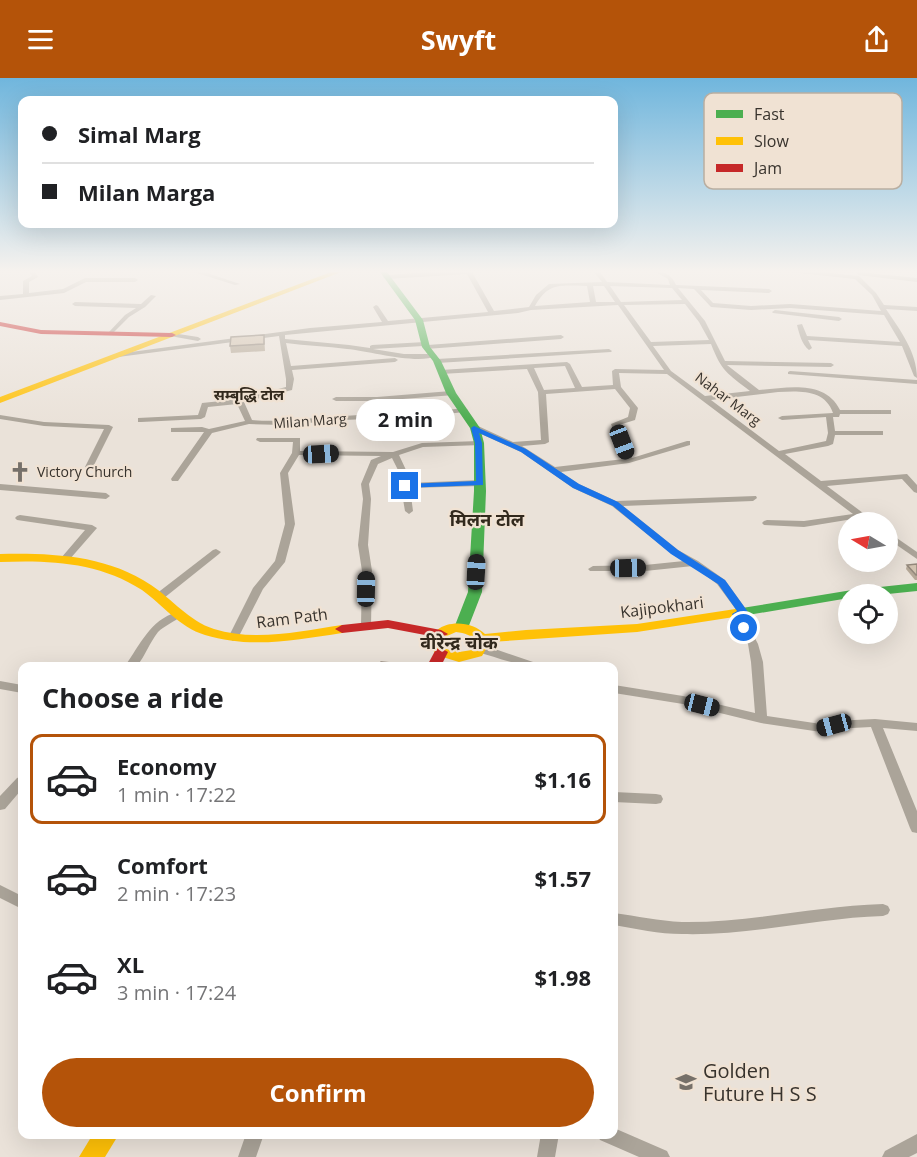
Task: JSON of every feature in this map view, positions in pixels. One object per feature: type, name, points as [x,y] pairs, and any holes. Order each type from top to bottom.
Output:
[{"type":"main road","points":[[0,400],[207,322]]},
{"type":"main road","points":[[420,322],[430,356],[474,428],[478,443],[480,483],[475,591],[461,628]]},
{"type":"main road","points":[[0,324],[41,332],[172,336]]},
{"type":"main road","name":"Ram Path","points":[[0,558],[25,556],[66,558],[94,564],[138,582],[160,596],[177,615],[194,627],[233,638],[252,640],[397,624],[441,633]]},
{"type":"main road","name":"Kajipokhari","points":[[481,644],[516,633],[658,626],[834,595],[917,586]]},
{"type":"main road","points":[[461,628],[474,632],[481,644],[473,654],[460,657],[441,652],[436,643],[441,633],[461,628]]},
{"type":"main road","points":[[436,662],[441,652]]},
{"type":"main road","points":[[91,1157],[104,1139]]},
{"type":"street","points":[[111,333],[120,322]]},
{"type":"street","points":[[118,355],[219,341],[282,338],[400,322]]},
{"type":"street","name":"Nahar Marg","points":[[633,322],[669,372],[857,512]]},
{"type":"street","points":[[703,322],[727,370],[757,392]]},
{"type":"street","points":[[892,322],[904,342],[917,376]]},
{"type":"street","points":[[800,325],[809,348]]},
{"type":"street","points":[[172,336],[219,341]]},
{"type":"street","points":[[356,348],[378,354],[430,356],[561,337]]},
{"type":"street","points":[[282,338],[430,356],[504,370],[567,364],[579,389]]},
{"type":"street","points":[[141,420],[203,416],[205,405],[240,402],[288,388],[288,368],[282,338]]},
{"type":"street","points":[[804,338],[916,341]]},
{"type":"street","points":[[648,344],[713,342]]},
{"type":"street","points":[[288,368],[430,356],[609,351]]},
{"type":"street","points":[[722,363],[831,365]]},
{"type":"street","points":[[511,444],[544,442],[542,392],[529,366]]},
{"type":"street","points":[[629,461],[615,424],[632,418],[634,408],[617,387],[615,371],[669,372]]},
{"type":"street","points":[[790,372],[917,382]]},
{"type":"street","points":[[542,392],[617,387]]},
{"type":"street","points":[[705,398],[808,389],[830,401],[833,414],[830,442],[778,453]]},
{"type":"street","points":[[336,399],[377,399],[451,393]]},
{"type":"street","name":"Milan Marg","points":[[240,402],[249,422],[268,424],[342,418],[425,416],[464,411]]},
{"type":"street","points":[[782,418],[888,412]]},
{"type":"street","points":[[0,417],[44,424],[108,427],[89,466]]},
{"type":"street","points":[[174,430],[209,430],[249,422]]},
{"type":"street","points":[[474,428],[511,444],[576,486],[615,504],[675,552],[721,582],[740,613],[753,644],[761,719]]},
{"type":"street","points":[[175,479],[209,430]]},
{"type":"street","points":[[832,433],[880,433]]},
{"type":"street","points":[[233,638],[258,588],[280,562],[290,524],[284,473],[296,453],[297,440],[260,440]]},
{"type":"street","points":[[366,626],[367,571],[363,545],[367,499],[365,484],[374,462],[422,445],[478,443]]},
{"type":"street","points":[[553,470],[629,461],[687,443]]},
{"type":"street","points":[[296,453],[394,454]]},
{"type":"street","points":[[394,454],[402,470],[409,511]]},
{"type":"street","points":[[819,484],[904,476],[910,476],[917,482]]},
{"type":"street","points":[[904,476],[917,490]]},
{"type":"street","points":[[405,486],[480,483]]},
{"type":"street","points":[[0,487],[106,496]]},
{"type":"street","points":[[615,504],[753,498]]},
{"type":"street","points":[[20,518],[92,528],[66,558]]},
{"type":"street","points":[[766,523],[804,524],[838,519]]},
{"type":"street","points":[[898,542],[917,556]]},
{"type":"street","points":[[160,596],[216,552]]},
{"type":"street","points":[[593,569],[645,568],[695,563]]},
{"type":"street","points":[[133,662],[148,635],[159,623],[177,615]]},
{"type":"street","points":[[481,644],[488,650],[521,662]]},
{"type":"street","points":[[0,685],[18,688]]},
{"type":"street","points":[[618,689],[683,700],[761,719],[821,728],[875,723],[917,727]]},
{"type":"street","points":[[875,723],[917,828]]},
{"type":"street","points":[[0,805],[18,785]]},
{"type":"street","points":[[618,797],[656,799]]},
{"type":"street","points":[[0,891],[18,901]]},
{"type":"street","points":[[618,920],[681,928],[744,924],[857,910],[883,910]]},
{"type":"street","points":[[247,1157],[253,1139]]},
{"type":"street","points":[[546,1157],[549,1139]]},
{"type":"street","points":[[618,1139],[661,1157]]},
{"type":"street","points":[[891,1157],[917,1143]]},
{"type":"building","points":[[264,335],[264,344],[230,346],[231,337]]},
{"type":"building","points":[[917,564],[917,575],[916,575],[907,565]]},
{"type":"traffic: fast","points":[[420,322],[426,347],[437,361],[451,393],[475,428],[479,443],[480,491],[475,592],[461,628]]},
{"type":"traffic: fast","points":[[742,612],[852,594],[917,587]]},
{"type":"traffic: slow","points":[[0,400],[205,322]]},
{"type":"traffic: slow","points":[[0,558],[76,561],[113,570],[147,588],[192,624],[226,636],[276,638],[342,629]]},
{"type":"traffic: slow","points":[[482,639],[526,634],[637,628],[742,612]]},
{"type":"traffic: slow","points":[[454,628],[467,629],[478,635],[483,642],[477,653],[459,657],[441,652],[436,643],[442,633],[454,628]]},
{"type":"traffic: slow","points":[[91,1157],[104,1139]]},
{"type":"traffic: jam","points":[[0,324],[41,332],[172,335]]},
{"type":"traffic: jam","points":[[342,629],[388,624],[441,634]]},
{"type":"traffic: jam","points":[[436,662],[441,652]]},
{"type":"place","name":"Victory Church","points":[[20,472]]},
{"type":"place","name":"Golden Future H S S","points":[[686,1082]]},
{"type":"district","name":"सम्बृद्धि टोल","points":[[249,395]]},
{"type":"district","name":"मिलन टोल","points":[[487,520]]},
{"type":"district","name":"वीरेन्द्र चोक","points":[[459,643]]},
{"type":"route","points":[[405,486],[480,483],[478,443],[474,428],[524,450],[576,486],[615,504],[675,552],[721,582],[743,612],[737,614],[744,628]]}]
